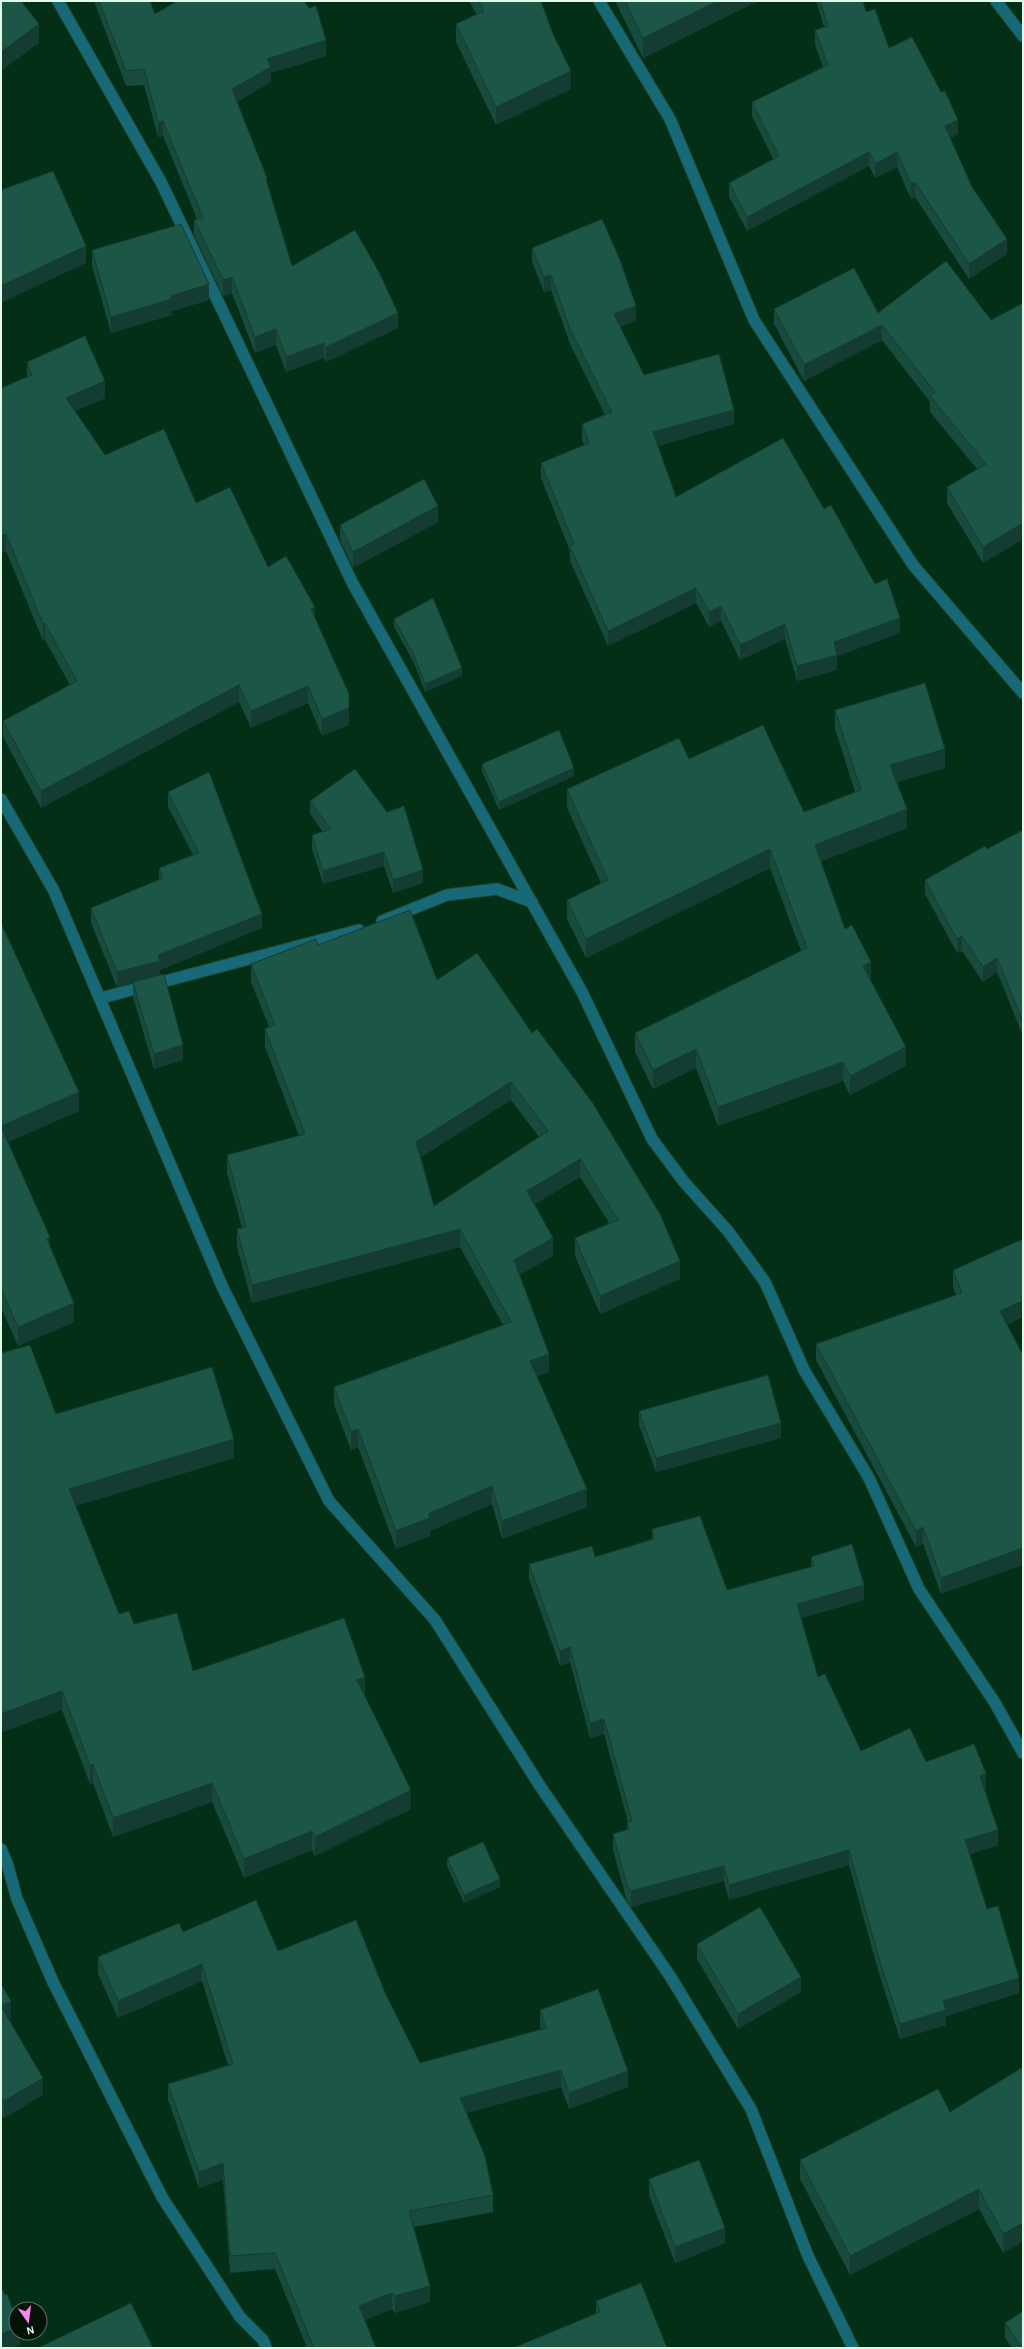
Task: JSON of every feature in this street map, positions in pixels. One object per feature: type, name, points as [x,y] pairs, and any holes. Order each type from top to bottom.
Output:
[{"type":"street","points":[[58,1],[161,182],[353,584],[582,992],[652,1139],[684,1182],[728,1231],[765,1282],[804,1370],[869,1478],[918,1589],[995,1703],[1023,1753]]},
{"type":"street","points":[[599,1],[670,118],[754,320],[913,565],[1023,693]]},
{"type":"street","points":[[996,1],[1023,36]]},
{"type":"street","points":[[1,799],[54,891],[101,998],[222,1286],[329,1501],[435,1620],[540,1786],[670,1976],[751,2109],[808,2256],[853,2348]]},
{"type":"street","points":[[101,998],[350,933],[447,895],[497,889],[532,902]]},
{"type":"street","points":[[1,1848],[8,1863],[17,1899],[53,1982],[162,2197],[240,2317],[263,2340],[266,2348]]},
{"type":"building","points":[[1,1],[21,1],[39,24],[1,52]]},
{"type":"building","points":[[99,1],[150,1],[155,14],[177,1],[304,1],[309,8],[316,6],[326,40],[267,59],[271,67],[232,89],[267,178],[266,179],[292,266],[355,230],[379,272],[398,313],[326,347],[324,343],[286,357],[276,329],[255,337],[232,277],[223,280],[194,220],[203,218],[163,121],[158,122],[144,69],[126,71]]},
{"type":"building","points":[[479,1],[541,1],[553,34],[571,71],[496,107],[456,24],[484,11]]},
{"type":"building","points":[[625,1],[718,1],[643,38]]},
{"type":"building","points":[[820,1],[863,1],[866,12],[875,9],[889,48],[912,37],[941,92],[945,91],[958,120],[945,126],[972,187],[1007,239],[969,264],[915,182],[911,184],[897,152],[875,164],[869,152],[747,217],[729,183],[779,156],[752,102],[828,65],[815,30],[828,26]]},
{"type":"building","points":[[53,171],[86,246],[1,286],[1,190]]},
{"type":"building","points":[[602,219],[620,260],[636,306],[614,314],[644,375],[719,354],[734,410],[653,432],[676,497],[783,438],[824,509],[831,505],[875,584],[887,579],[900,618],[834,642],[837,655],[797,666],[785,624],[740,645],[721,606],[709,612],[696,588],[608,631],[570,546],[574,544],[541,463],[589,443],[582,424],[612,412],[570,329],[551,275],[544,277],[532,248]]},
{"type":"building","points":[[181,224],[209,284],[171,296],[172,299],[111,317],[92,250]]},
{"type":"building","points":[[946,261],[991,320],[1023,303],[1023,523],[983,547],[947,487],[986,464],[930,396],[935,392],[882,325],[804,365],[774,309],[854,268],[878,313]]},
{"type":"building","points":[[85,336],[105,381],[66,398],[105,455],[164,429],[196,503],[230,487],[268,567],[286,556],[315,607],[311,609],[349,694],[349,708],[322,719],[308,686],[251,711],[239,685],[41,791],[3,721],[77,681],[45,623],[43,624],[6,534],[1,535],[1,388],[32,375],[27,362]]},
{"type":"building","points":[[424,479],[438,506],[353,552],[340,525]]},
{"type":"building","points":[[433,598],[462,668],[425,684],[414,655],[394,619]]},
{"type":"building","points":[[925,683],[945,749],[890,765],[907,809],[815,845],[845,929],[852,925],[871,962],[863,966],[906,1047],[850,1076],[843,1062],[718,1107],[696,1049],[653,1070],[635,1033],[807,948],[770,849],[586,939],[567,900],[608,880],[567,789],[679,738],[689,759],[763,725],[804,812],[861,790],[835,710]]},
{"type":"building","points":[[559,730],[574,768],[499,802],[482,764]]},
{"type":"building","points":[[355,769],[387,812],[404,806],[423,870],[393,880],[384,852],[323,871],[312,835],[331,829],[310,801]]},
{"type":"building","points":[[209,772],[262,914],[158,955],[160,961],[117,972],[91,908],[163,878],[159,868],[199,853],[168,792]]},
{"type":"building","points":[[1023,830],[1023,1022],[997,958],[983,967],[962,936],[957,939],[925,880],[985,846],[987,849]]},
{"type":"building","points":[[410,910],[437,980],[477,953],[532,1033],[537,1029],[592,1102],[660,1214],[680,1261],[600,1296],[575,1238],[618,1220],[580,1159],[527,1191],[553,1238],[514,1260],[549,1354],[530,1361],[587,1489],[502,1521],[492,1486],[428,1514],[430,1518],[396,1531],[358,1429],[351,1432],[334,1387],[511,1322],[460,1229],[252,1285],[237,1229],[246,1227],[227,1155],[305,1134],[265,1029],[275,1025],[251,964],[316,939],[318,945]],"holes":[[[511,1082],[548,1131],[434,1206],[416,1142]]]},
{"type":"building","points":[[1,923],[79,1092],[1,1126]]},
{"type":"building","points":[[164,974],[183,1045],[154,1054],[133,982]]},
{"type":"building","points":[[1,1127],[50,1237],[47,1239],[74,1303],[18,1327],[1,1289]]},
{"type":"building","points":[[1023,1239],[1023,1301],[1000,1311],[1023,1355],[1023,1548],[941,1578],[923,1527],[916,1531],[816,1344],[962,1293],[953,1270]]},
{"type":"building","points":[[30,1345],[56,1414],[212,1367],[234,1439],[69,1489],[119,1614],[129,1611],[134,1624],[177,1613],[193,1671],[344,1618],[365,1677],[357,1680],[411,1790],[315,1837],[312,1831],[244,1859],[212,1783],[113,1818],[93,1764],[90,1765],[62,1691],[1,1714],[1,1353]]},
{"type":"building","points":[[768,1375],[781,1423],[656,1458],[639,1411]]},
{"type":"building","points":[[700,1516],[727,1590],[814,1566],[811,1557],[852,1544],[864,1585],[797,1604],[818,1677],[825,1674],[861,1751],[910,1728],[926,1762],[974,1744],[986,1773],[980,1776],[998,1830],[965,1840],[987,1909],[998,1906],[1019,1978],[943,2001],[946,2010],[900,2024],[878,1955],[849,1850],[729,1885],[724,1866],[631,1891],[627,1885],[613,1834],[629,1829],[627,1822],[632,1821],[604,1719],[590,1723],[570,1647],[560,1651],[529,1564],[592,1546],[595,1557],[654,1539],[652,1529]]},
{"type":"building","points":[[483,1842],[500,1879],[464,1895],[447,1858]]},
{"type":"building","points":[[256,1900],[278,1951],[356,1920],[386,1995],[420,2063],[546,2028],[540,2010],[598,1989],[628,2071],[569,2093],[561,2070],[460,2098],[485,2156],[493,2195],[409,2211],[430,2286],[395,2296],[392,2293],[359,2306],[376,2348],[314,2348],[275,2253],[230,2256],[223,2163],[199,2172],[168,2084],[233,2064],[202,1964],[118,2001],[98,1957],[179,1923],[183,1932]]},
{"type":"building","points":[[760,1907],[801,1977],[738,2014],[697,1944]]},
{"type":"building","points":[[1,1984],[11,2001],[1,2006]]},
{"type":"building","points":[[1,2006],[43,2078],[4,2101],[1,2098]]},
{"type":"building","points":[[1023,2067],[1023,2223],[1003,2234],[979,2189],[850,2256],[800,2160],[938,2089],[950,2112]]},
{"type":"building","points":[[699,2160],[725,2228],[675,2247],[649,2179]]},
{"type":"building","points":[[641,2283],[667,2348],[513,2348],[600,2312],[596,2301]]},
{"type":"building","points":[[1,2287],[5,2295],[7,2294],[10,2301],[8,2301],[8,2332],[1,2334]]},
{"type":"building","points":[[131,2303],[153,2348],[38,2348]]},
{"type":"building","points":[[1023,2311],[1023,2348],[1022,2348],[1005,2323]]}]
